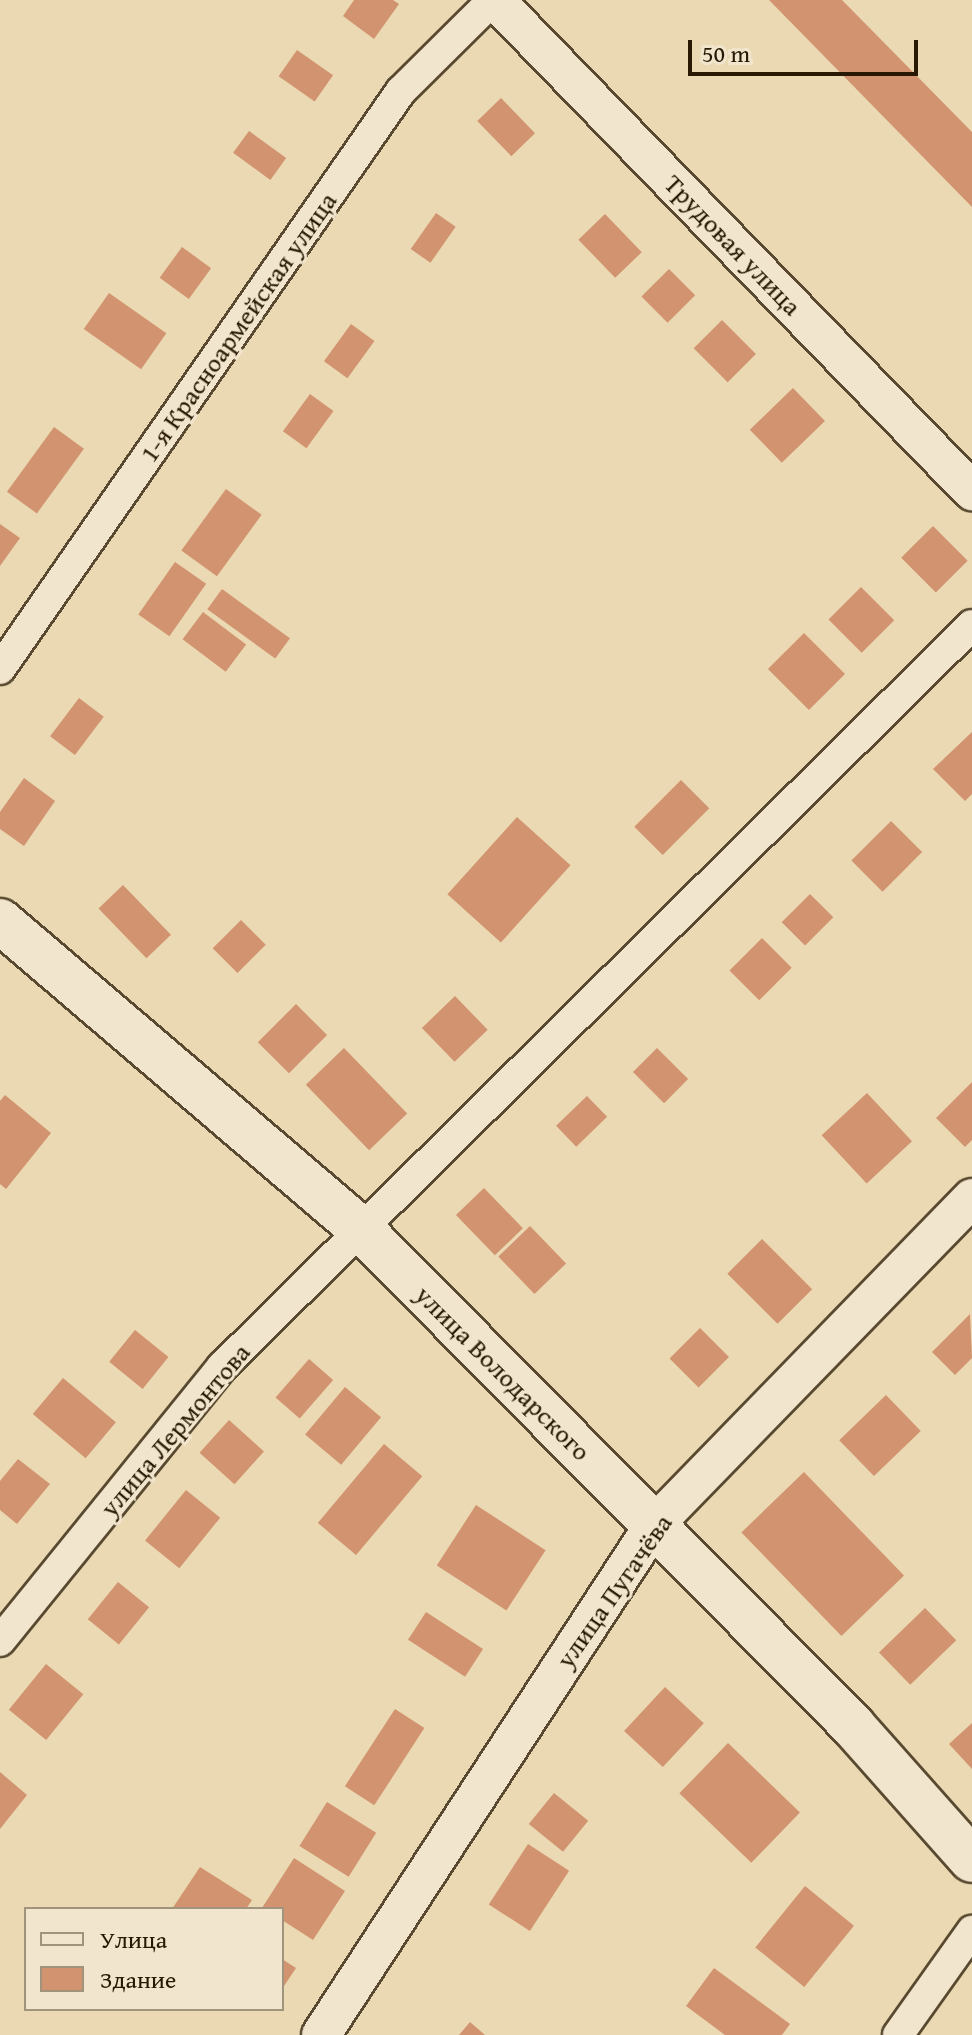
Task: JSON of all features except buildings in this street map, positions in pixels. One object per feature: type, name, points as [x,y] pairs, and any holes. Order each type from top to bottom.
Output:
[{"type":"main road","name":"улица Володарского","points":[[0,921],[364,1232],[853,1726],[972,1860]]},
{"type":"street","name":"Трудовая улица","points":[[494,0],[972,491]]},
{"type":"street","name":"1-я Красноармейская улица","points":[[0,669],[401,91],[494,0]]},
{"type":"street","name":"улица Лермонтова","points":[[0,1641],[222,1367],[364,1232],[972,625]]},
{"type":"street","name":"улица Пугачёва","points":[[321,2035],[654,1525],[972,1198]]},
{"type":"street","points":[[898,2035],[972,1931]]}]
